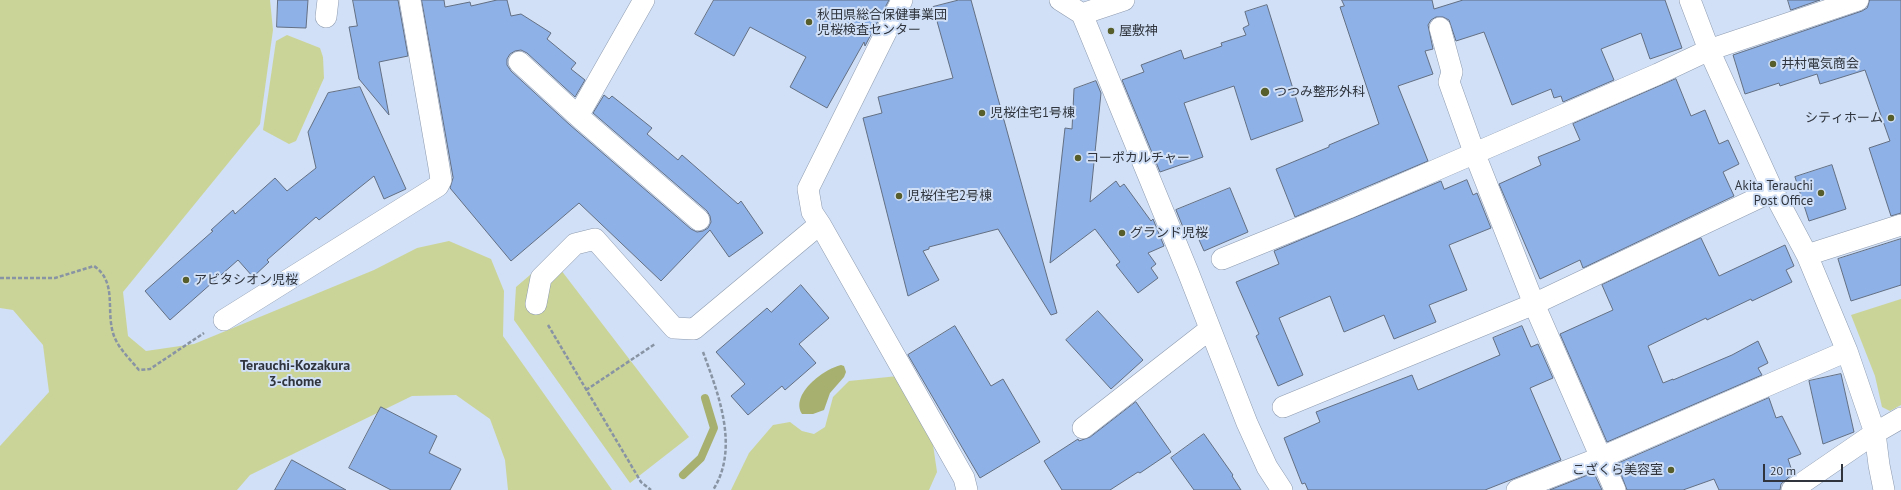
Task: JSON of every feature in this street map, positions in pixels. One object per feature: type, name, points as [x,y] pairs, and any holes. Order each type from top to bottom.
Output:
[{"type":"street","points":[[224,320],[438,186],[441,180],[410,0]]},
{"type":"street","points":[[578,116],[644,0]]},
{"type":"street","points":[[902,0],[808,189],[812,212],[964,478],[967,490]]},
{"type":"street","points":[[1060,0],[1082,14],[1247,422],[1267,467],[1282,490]]},
{"type":"street","points":[[1082,14],[1124,0]]},
{"type":"street","points":[[1690,0],[1709,50],[1773,191],[1806,255],[1847,351],[1875,433],[1878,465],[1884,490]]},
{"type":"street","points":[[1222,259],[1348,208],[1474,152],[1658,74],[1709,50],[1858,0]]},
{"type":"street","points":[[1440,28],[1452,72],[1449,82],[1474,152],[1534,304],[1602,457],[1615,490]]},
{"type":"street","points":[[519,62],[578,116],[699,220]]},
{"type":"street","points":[[1283,407],[1534,304],[1773,191]]},
{"type":"street","points":[[536,304],[541,278],[575,244],[595,239],[674,328],[694,329],[820,224]]},
{"type":"street","points":[[1806,255],[1901,225]]},
{"type":"street","points":[[1083,428],[1210,329]]},
{"type":"street","points":[[1517,490],[1602,457],[1847,351]]},
{"type":"street","points":[[1792,490],[1875,433],[1901,418]]},
{"type":"path","points":[[0,278],[55,278],[94,266],[103,272],[108,285],[112,329],[119,348],[139,370],[150,369],[224,320]]},
{"type":"path","points":[[536,304],[641,482],[650,490]]},
{"type":"path","points":[[694,329],[715,387],[725,427],[725,461],[713,490]]},
{"type":"path","points":[[586,390],[648,349]]},
{"type":"shaded area","points":[[0,0],[270,0],[273,30],[260,124],[123,292],[128,336],[146,351],[194,344],[374,270],[417,248],[449,241],[491,259],[504,291],[503,336],[612,490],[508,490],[505,460],[490,419],[456,395],[412,396],[250,475],[237,490],[0,490],[0,446],[49,392],[43,345],[13,310],[0,308]]},
{"type":"shaded area","points":[[287,35],[320,48],[323,57],[324,78],[296,141],[289,144],[263,130],[276,41]]},
{"type":"shaded area","points":[[551,257],[689,437],[630,483],[514,320],[516,287]]},
{"type":"shaded area","points":[[1901,299],[1901,405],[1890,411],[1882,407],[1875,376],[1851,315]]},
{"type":"shaded area","points":[[841,365],[844,366],[846,372],[844,377],[830,393],[824,410],[813,414],[802,414],[800,406],[801,398],[805,391],[818,377],[834,367]]},
{"type":"shaded area","points":[[898,376],[929,417],[937,472],[929,490],[731,490],[749,453],[773,425],[790,422],[802,431],[814,434],[825,427],[833,397],[849,381]]},
{"type":"building","points":[[278,0],[308,0],[306,28],[277,27]]},
{"type":"building","points":[[353,0],[398,0],[408,56],[379,62],[389,115],[359,79],[349,27],[357,26]]},
{"type":"building","points":[[422,0],[444,0],[445,7],[470,2],[471,6],[497,0],[507,0],[511,16],[521,14],[551,33],[547,39],[576,63],[571,69],[585,80],[575,97],[527,53],[521,50],[515,51],[510,54],[507,59],[507,65],[511,71],[570,125],[691,229],[697,232],[708,228],[711,222],[707,211],[593,113],[604,95],[609,99],[612,96],[652,128],[647,134],[678,160],[682,155],[738,204],[741,201],[763,233],[729,257],[710,230],[661,281],[579,203],[511,261],[450,188],[453,178]]},
{"type":"building","name":"秋田県総合保健事業団 児桜検査センター","points":[[714,0],[889,0],[865,46],[864,42],[827,108],[790,87],[806,57],[750,27],[734,56],[695,34]]},
{"type":"building","points":[[959,0],[971,0],[1057,313],[1051,315],[998,229],[929,247],[929,249],[923,251],[939,280],[908,296],[863,118],[882,113],[878,97],[953,78],[933,7]]},
{"type":"building","points":[[1342,0],[1432,0],[1434,9],[1463,0],[1665,0],[1682,48],[1650,59],[1641,33],[1601,49],[1614,80],[1563,102],[1561,96],[1554,98],[1551,89],[1512,105],[1484,32],[1456,41],[1449,20],[1443,17],[1436,17],[1431,20],[1428,25],[1433,49],[1425,51],[1433,74],[1398,86],[1428,161],[1295,217],[1276,169],[1379,124],[1340,7],[1344,6]]},
{"type":"building","points":[[1788,0],[1820,0],[1791,10]]},
{"type":"building","points":[[1870,0],[1901,0],[1901,213],[1891,216],[1869,148],[1890,141],[1865,70],[1820,84],[1817,74],[1780,86],[1779,83],[1745,94],[1733,55],[1862,11],[1867,8]]},
{"type":"building","points":[[1267,5],[1303,121],[1251,140],[1234,86],[1184,103],[1203,157],[1160,172],[1122,80],[1144,72],[1141,65],[1181,50],[1184,59],[1222,46],[1221,43],[1246,35],[1243,28],[1249,25],[1245,12]]},
{"type":"building","points":[[1676,79],[1691,116],[1705,110],[1719,144],[1728,140],[1739,164],[1723,172],[1734,196],[1583,268],[1580,260],[1540,279],[1499,184],[1541,165],[1538,157],[1580,140],[1573,124]]},
{"type":"building","points":[[1096,81],[1101,93],[1090,202],[1116,181],[1120,187],[1124,184],[1151,221],[1153,219],[1164,246],[1148,253],[1156,264],[1151,268],[1158,278],[1138,293],[1116,265],[1120,262],[1095,229],[1050,263],[1065,128],[1072,129],[1074,89]]},
{"type":"building","points":[[360,87],[406,189],[384,199],[374,176],[319,220],[316,217],[267,260],[269,262],[253,277],[238,260],[170,320],[145,291],[213,231],[211,230],[233,210],[235,214],[275,178],[287,191],[316,168],[308,132],[328,93]]},
{"type":"building","points":[[1832,165],[1846,209],[1809,221],[1795,177]]},
{"type":"building","points":[[1467,180],[1473,195],[1477,193],[1491,228],[1449,245],[1467,290],[1429,305],[1436,322],[1394,339],[1384,315],[1344,332],[1330,296],[1279,318],[1303,375],[1278,386],[1256,336],[1259,334],[1236,282],[1279,264],[1274,251],[1441,181],[1444,189]]},
{"type":"building","points":[[1230,188],[1248,232],[1204,251],[1196,233],[1187,237],[1176,210]]},
{"type":"building","points":[[1701,238],[1719,276],[1785,245],[1794,266],[1786,270],[1792,282],[1752,301],[1751,299],[1707,320],[1706,318],[1648,346],[1663,383],[1732,355],[1758,341],[1768,363],[1758,368],[1762,375],[1607,442],[1560,334],[1613,310],[1602,285]]},
{"type":"building","points":[[1901,239],[1901,285],[1851,301],[1838,259]]},
{"type":"building","points":[[801,285],[829,318],[799,344],[816,363],[785,390],[782,386],[748,415],[731,396],[745,384],[716,352],[767,308],[771,312]]},
{"type":"building","points":[[1098,311],[1143,360],[1111,389],[1066,340]]},
{"type":"building","points":[[955,326],[991,386],[1003,379],[1040,442],[980,478],[908,355]]},
{"type":"building","points":[[1522,326],[1531,347],[1538,344],[1553,378],[1530,388],[1561,460],[1485,490],[1308,490],[1305,483],[1302,484],[1284,438],[1320,422],[1316,412],[1412,375],[1418,390],[1500,355],[1493,338]]},
{"type":"building","points":[[1841,374],[1854,432],[1823,444],[1809,381]]},
{"type":"building","points":[[1769,398],[1776,418],[1782,416],[1801,454],[1788,459],[1793,474],[1781,484],[1780,490],[1719,490],[1714,479],[1683,490],[1627,490],[1617,464]]},
{"type":"building","points":[[1136,402],[1171,452],[1140,473],[1138,472],[1110,490],[1062,490],[1044,461],[1078,439],[1079,441],[1090,437]]},
{"type":"building","points":[[381,407],[437,436],[429,453],[461,469],[450,490],[391,490],[349,468]]},
{"type":"building","points":[[1204,434],[1233,475],[1232,476],[1241,490],[1194,490],[1171,458]]},
{"type":"building","points":[[292,460],[346,490],[275,490]]},
{"type":"building","points":[[1594,473],[1602,490],[1550,490]]},
{"type":"waterway","points":[[683,475],[701,458],[714,428],[705,398]]},
{"type":"place","name":"秋田県総合保健事業団 児桜検査センター","points":[[809,22]]},
{"type":"place","name":"屋敷神","points":[[1111,31]]},
{"type":"place","name":"井村電気商会","points":[[1773,64]]},
{"type":"place","name":"つつみ整形外科","points":[[1265,92]]},
{"type":"place","name":"児桜住宅1号棟","points":[[982,113]]},
{"type":"place","name":"シティホーム","points":[[1891,118]]},
{"type":"place","name":"コーポカルチャー","points":[[1078,158]]},
{"type":"place","name":"Akita Terauchi Post Office","points":[[1821,193]]},
{"type":"place","name":"児桜住宅2号棟","points":[[899,196]]},
{"type":"place","name":"グランド児桜","points":[[1122,233]]},
{"type":"place","name":"アビタシオン児桜","points":[[186,280]]},
{"type":"place","name":"こざくら美容室","points":[[1671,470]]},
{"type":"district","name":"Terauchi-Kozakura 3-chome","points":[[295,374]]}]
